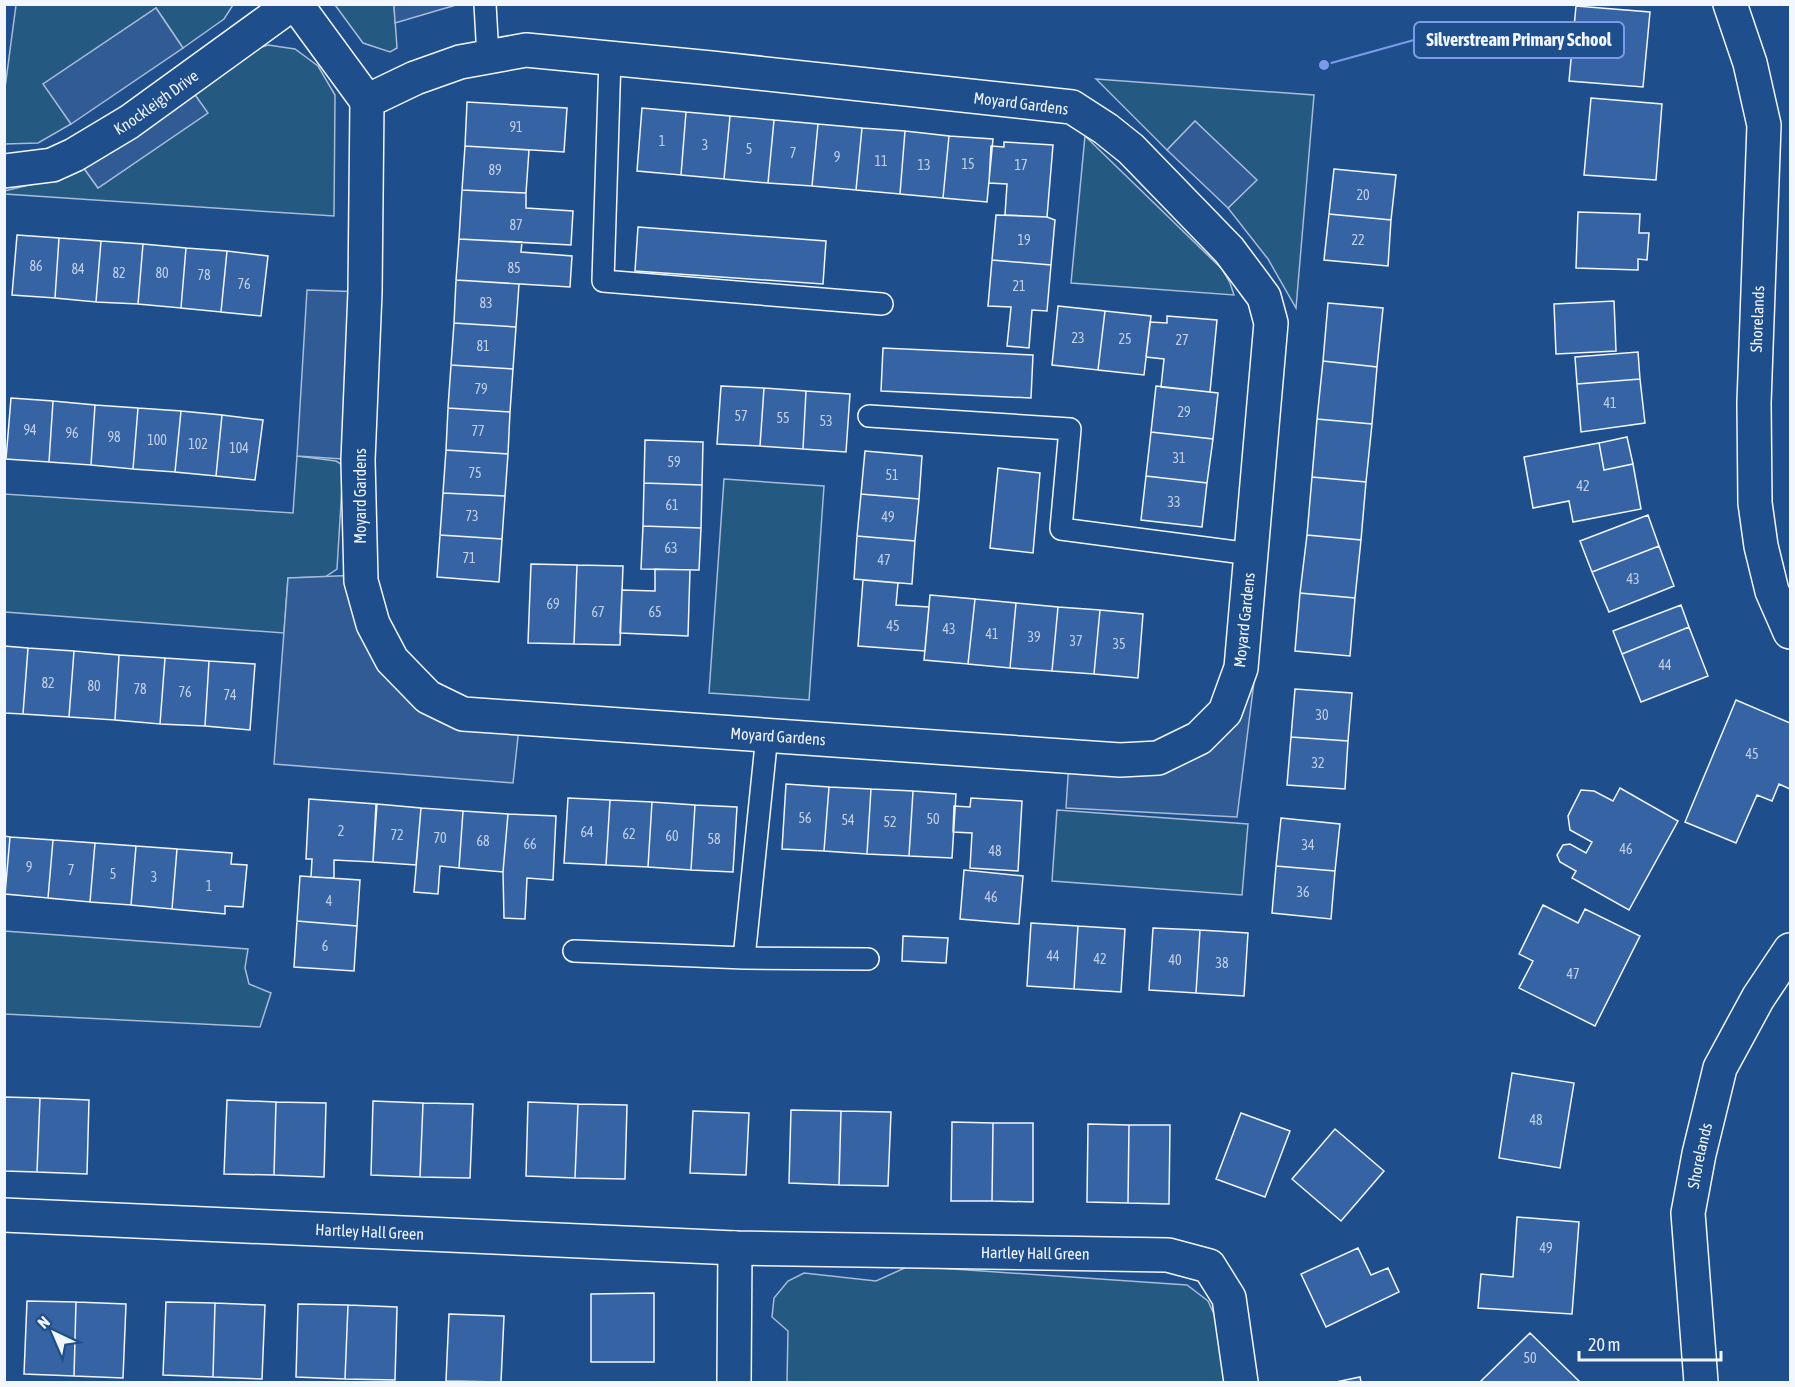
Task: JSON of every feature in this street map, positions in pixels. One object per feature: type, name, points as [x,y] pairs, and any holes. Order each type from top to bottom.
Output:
[{"type":"street","name":"Knockleigh Drive","points":[[4,171],[52,165],[74,155],[129,122],[294,4],[367,101]]},
{"type":"street","name":"Shorelands","points":[[1730,4],[1750,63],[1764,125],[1754,403],[1755,503],[1761,546],[1772,591],[1791,632]]},
{"type":"street","name":"Moyard Gardens","points":[[526,51],[1072,107],[1106,129],[1131,149],[1229,250],[1264,297],[1271,323],[1241,668],[1225,712],[1198,738],[1158,758],[1120,760],[463,714],[428,697],[392,660],[373,624],[361,580],[358,460],[365,292],[367,101],[414,78],[460,62],[526,51]]},
{"type":"street","name":"Shorelands","points":[[1701,1383],[1688,1213],[1699,1154],[1720,1068],[1758,998],[1791,950]]},
{"type":"street","name":"Hartley Hall Green","points":[[4,1215],[735,1248],[1168,1255],[1209,1266],[1229,1298],[1240,1383]]},
{"type":"street","points":[[734,1383],[735,1248]]},
{"type":"lane","points":[[485,4],[488,57]]},
{"type":"lane","points":[[609,58],[603,281],[882,304]]},
{"type":"lane","points":[[869,416],[1070,429],[1060,529],[1251,554]]},
{"type":"lane","points":[[744,958],[767,735]]},
{"type":"lane","points":[[574,951],[744,958],[868,959]]},
{"type":"shaded area","points":[[394,4],[456,5],[395,23]]},
{"type":"shaded area","points":[[16,5],[233,5],[224,19],[183,48],[156,8],[44,84],[71,124],[38,143],[5,144],[5,88]]},
{"type":"shaded area","points":[[335,5],[394,5],[397,48],[390,52],[363,43]]},
{"type":"shaded area","points":[[156,8],[183,48],[71,124],[43,84]]},
{"type":"shaded area","points":[[268,45],[295,49],[318,66],[335,95],[334,216],[5,194],[4,191],[50,180],[83,167],[98,188],[207,113],[193,92],[236,56]]},
{"type":"shaded area","points":[[1096,79],[1314,95],[1296,308],[1268,259],[1228,208],[1256,180],[1195,121],[1167,150]]},
{"type":"shaded area","points":[[193,92],[208,113],[98,188],[83,167]]},
{"type":"shaded area","points":[[1195,121],[1257,180],[1228,208],[1167,150]]},
{"type":"shaded area","points":[[1085,136],[1222,269],[1234,295],[1071,283]]},
{"type":"shaded area","points":[[307,290],[365,292],[358,460],[297,456]]},
{"type":"shaded area","points":[[297,456],[336,461],[341,464],[343,470],[337,569],[325,577],[288,578],[284,633],[5,612],[4,494],[293,513]]},
{"type":"shaded area","points":[[724,479],[824,486],[809,700],[709,693]]},
{"type":"shaded area","points":[[361,575],[428,697],[520,718],[513,783],[274,764],[288,578]]},
{"type":"shaded area","points":[[1256,666],[1237,817],[1066,808],[1069,761],[1169,766],[1212,748],[1238,713]]},
{"type":"shaded area","points":[[1057,810],[1248,824],[1242,895],[1052,881]]},
{"type":"shaded area","points":[[4,931],[248,949],[245,968],[249,984],[271,993],[260,1027],[5,1014]]},
{"type":"shaded area","points":[[909,1266],[1187,1285],[1208,1301],[1219,1325],[1228,1382],[787,1382],[788,1331],[772,1317],[774,1298],[788,1281],[804,1273],[876,1281]]},
{"type":"building","points":[[1576,6],[1650,12],[1643,87],[1569,81]]},
{"type":"building","points":[[1591,98],[1662,104],[1656,180],[1584,175]]},
{"type":"building","points":[[467,102],[567,108],[564,152],[465,146]]},
{"type":"building","points":[[642,108],[686,112],[681,175],[637,171]]},
{"type":"building","points":[[686,112],[730,116],[724,179],[681,175]]},
{"type":"building","points":[[730,116],[774,120],[768,183],[724,179]]},
{"type":"building","points":[[774,120],[818,124],[812,186],[768,183]]},
{"type":"building","points":[[818,124],[862,128],[856,190],[812,186]]},
{"type":"building","points":[[862,128],[905,131],[900,194],[856,190]]},
{"type":"building","points":[[905,131],[949,136],[943,198],[900,194]]},
{"type":"building","points":[[949,136],[993,139],[987,202],[943,198]]},
{"type":"building","points":[[1004,142],[1053,145],[1047,217],[1005,215],[1007,184],[989,183],[991,146],[1004,147]]},
{"type":"building","points":[[465,146],[529,150],[526,193],[462,190]]},
{"type":"building","points":[[1334,169],[1396,175],[1391,220],[1329,214]]},
{"type":"building","points":[[462,190],[526,193],[526,208],[573,211],[571,245],[459,239]]},
{"type":"building","points":[[1578,212],[1640,214],[1639,233],[1649,233],[1647,260],[1638,259],[1638,270],[1576,268]]},
{"type":"building","points":[[1329,214],[1391,220],[1388,266],[1324,260]]},
{"type":"building","points":[[996,215],[1047,217],[1055,220],[1051,265],[992,260]]},
{"type":"building","points":[[638,227],[826,241],[823,284],[635,271]]},
{"type":"building","points":[[17,235],[59,238],[55,298],[12,295]]},
{"type":"building","points":[[59,238],[101,241],[96,302],[55,298]]},
{"type":"building","points":[[459,239],[522,242],[521,252],[572,256],[570,287],[456,280]]},
{"type":"building","points":[[101,241],[143,244],[138,304],[96,302]]},
{"type":"building","points":[[143,244],[186,248],[181,308],[138,304]]},
{"type":"building","points":[[186,248],[227,251],[221,312],[181,308]]},
{"type":"building","points":[[227,251],[268,256],[261,316],[221,312]]},
{"type":"building","points":[[992,260],[1051,265],[1047,311],[1032,310],[1029,348],[1007,346],[1011,307],[988,306]]},
{"type":"building","points":[[456,280],[519,284],[516,327],[454,323]]},
{"type":"building","points":[[1614,301],[1616,351],[1556,354],[1554,304]]},
{"type":"building","points":[[1328,303],[1383,308],[1377,367],[1323,361]]},
{"type":"building","points":[[1058,306],[1105,311],[1098,370],[1052,365]]},
{"type":"building","points":[[1105,311],[1151,316],[1144,375],[1098,370]]},
{"type":"building","points":[[1167,316],[1217,320],[1210,392],[1161,387],[1164,359],[1146,357],[1150,322],[1167,323]]},
{"type":"building","points":[[454,323],[516,327],[513,369],[451,365]]},
{"type":"building","points":[[883,348],[1033,355],[1031,398],[881,391]]},
{"type":"building","points":[[1638,352],[1640,379],[1577,384],[1575,357]]},
{"type":"building","points":[[1323,361],[1377,367],[1372,424],[1317,419]]},
{"type":"building","points":[[451,365],[513,369],[510,412],[448,408]]},
{"type":"building","points":[[1640,379],[1645,423],[1581,432],[1577,384]]},
{"type":"building","points":[[721,386],[764,388],[760,446],[717,444]]},
{"type":"building","points":[[1156,386],[1218,393],[1213,439],[1151,432]]},
{"type":"building","points":[[764,388],[806,391],[803,449],[760,446]]},
{"type":"building","points":[[806,391],[850,394],[846,452],[803,449]]},
{"type":"building","points":[[11,398],[53,401],[49,462],[6,459]]},
{"type":"building","points":[[53,401],[95,405],[91,465],[49,462]]},
{"type":"building","points":[[95,405],[138,408],[133,469],[91,465]]},
{"type":"building","points":[[138,408],[181,411],[175,472],[133,469]]},
{"type":"building","points":[[448,408],[510,412],[508,454],[446,450]]},
{"type":"building","points":[[181,411],[222,415],[216,476],[175,472]]},
{"type":"building","points":[[222,415],[263,420],[255,480],[216,476]]},
{"type":"building","points":[[1317,419],[1372,424],[1366,482],[1312,477]]},
{"type":"building","points":[[1151,432],[1213,439],[1207,483],[1146,476]]},
{"type":"building","points":[[1627,437],[1633,464],[1604,470],[1599,443]]},
{"type":"building","points":[[645,440],[703,442],[702,485],[644,483]]},
{"type":"building","points":[[1599,443],[1604,470],[1633,464],[1641,509],[1573,522],[1569,501],[1533,508],[1524,457]]},
{"type":"building","points":[[446,450],[508,454],[505,496],[443,493]]},
{"type":"building","points":[[865,451],[922,456],[919,499],[861,494]]},
{"type":"building","points":[[998,468],[1040,473],[1033,553],[990,548]]},
{"type":"building","points":[[1146,476],[1207,483],[1202,527],[1141,520]]},
{"type":"building","points":[[1312,477],[1366,482],[1361,540],[1307,535]]},
{"type":"building","points":[[644,483],[702,485],[701,528],[643,526]]},
{"type":"building","points":[[443,493],[505,496],[502,539],[440,535]]},
{"type":"building","points":[[861,494],[919,499],[915,541],[857,536]]},
{"type":"building","points":[[1648,515],[1659,546],[1592,572],[1580,541]]},
{"type":"building","points":[[643,526],[701,528],[699,570],[641,569]]},
{"type":"building","points":[[440,535],[502,539],[499,582],[437,577]]},
{"type":"building","points":[[1307,535],[1361,540],[1355,598],[1300,593]]},
{"type":"building","points":[[857,536],[915,541],[912,584],[854,579]]},
{"type":"building","points":[[1659,546],[1674,586],[1609,612],[1592,572]]},
{"type":"building","points":[[531,564],[577,565],[574,644],[528,643]]},
{"type":"building","points":[[577,565],[623,566],[620,645],[574,644]]},
{"type":"building","points":[[655,569],[690,570],[688,636],[620,633],[622,590],[655,591]]},
{"type":"building","points":[[863,580],[898,583],[896,605],[929,607],[925,651],[858,646]]},
{"type":"building","points":[[1300,593],[1355,598],[1350,656],[1295,651]]},
{"type":"building","points":[[930,595],[975,599],[968,664],[924,660]]},
{"type":"building","points":[[975,599],[1016,603],[1010,668],[968,664]]},
{"type":"building","points":[[1016,603],[1058,607],[1052,671],[1010,668]]},
{"type":"building","points":[[1681,605],[1689,627],[1622,654],[1613,631]]},
{"type":"building","points":[[1058,607],[1100,610],[1094,674],[1052,671]]},
{"type":"building","points":[[1100,610],[1143,614],[1138,678],[1094,674]]},
{"type":"building","points":[[1689,627],[1708,676],[1641,702],[1622,654]]},
{"type":"building","points":[[4,646],[28,648],[23,714],[4,713]]},
{"type":"building","points":[[28,648],[74,651],[69,717],[23,714]]},
{"type":"building","points":[[74,651],[119,655],[115,720],[69,717]]},
{"type":"building","points":[[119,655],[165,658],[160,724],[115,720]]},
{"type":"building","points":[[165,658],[209,661],[205,726],[160,724]]},
{"type":"building","points":[[209,661],[255,664],[250,730],[205,726]]},
{"type":"building","points":[[1295,689],[1352,693],[1348,741],[1291,737]]},
{"type":"building","points":[[1736,700],[1790,723],[1790,789],[1779,784],[1772,801],[1757,795],[1736,843],[1685,822]]},
{"type":"building","points":[[1291,737],[1348,741],[1345,789],[1287,785]]},
{"type":"building","points":[[786,784],[829,787],[824,851],[782,849]]},
{"type":"building","points":[[829,787],[871,789],[867,854],[824,851]]},
{"type":"building","points":[[1620,788],[1678,821],[1629,910],[1572,878],[1576,871],[1560,862],[1557,855],[1563,845],[1570,844],[1586,853],[1592,842],[1570,830],[1568,816],[1581,790],[1594,791],[1613,801]]},
{"type":"building","points":[[871,789],[913,791],[909,856],[867,854]]},
{"type":"building","points":[[913,791],[956,794],[952,858],[909,856]]},
{"type":"building","points":[[568,798],[610,800],[606,865],[564,863]]},
{"type":"building","points":[[971,798],[1022,801],[1018,871],[970,868],[972,833],[953,832],[954,806],[970,807]]},
{"type":"building","points":[[309,799],[376,804],[373,862],[334,860],[334,878],[311,877],[312,859],[306,859]]},
{"type":"building","points":[[610,800],[652,802],[648,867],[606,865]]},
{"type":"building","points":[[652,802],[695,805],[691,870],[648,867]]},
{"type":"building","points":[[377,804],[421,808],[416,865],[373,862]]},
{"type":"building","points":[[695,805],[737,807],[733,872],[691,870]]},
{"type":"building","points":[[421,808],[463,811],[459,868],[440,866],[438,894],[414,892]]},
{"type":"building","points":[[463,811],[508,814],[503,872],[459,868]]},
{"type":"building","points":[[508,814],[556,816],[553,880],[527,878],[525,919],[504,918],[503,872]]},
{"type":"building","points":[[1281,818],[1340,824],[1335,871],[1276,866]]},
{"type":"building","points":[[4,836],[10,837],[5,894],[4,894]]},
{"type":"building","points":[[10,837],[53,840],[48,898],[5,894]]},
{"type":"building","points":[[53,840],[95,843],[90,902],[48,898]]},
{"type":"building","points":[[95,843],[136,846],[131,905],[90,902]]},
{"type":"building","points":[[136,846],[177,849],[172,909],[131,905]]},
{"type":"building","points":[[177,849],[232,853],[231,864],[247,865],[243,907],[225,906],[225,914],[172,909]]},
{"type":"building","points":[[1276,866],[1335,871],[1331,919],[1272,913]]},
{"type":"building","points":[[964,870],[1023,876],[1019,924],[960,919]]},
{"type":"building","points":[[300,876],[360,880],[357,926],[297,921]]},
{"type":"building","points":[[1543,905],[1578,923],[1585,909],[1640,936],[1595,1026],[1519,988],[1533,961],[1519,954]]},
{"type":"building","points":[[297,921],[357,926],[354,971],[294,967]]},
{"type":"building","points":[[1031,923],[1078,926],[1074,989],[1027,986]]},
{"type":"building","points":[[1078,926],[1125,929],[1121,992],[1074,989]]},
{"type":"building","points":[[1153,928],[1200,930],[1196,993],[1149,990]]},
{"type":"building","points":[[1200,930],[1248,933],[1244,996],[1196,993]]},
{"type":"building","points":[[903,936],[948,938],[946,963],[902,961]]},
{"type":"building","points":[[1512,1073],[1574,1083],[1560,1168],[1499,1158]]},
{"type":"building","points":[[4,1097],[40,1098],[37,1172],[4,1171]]},
{"type":"building","points":[[40,1098],[89,1100],[87,1174],[37,1172]]},
{"type":"building","points":[[227,1100],[276,1102],[274,1175],[224,1174]]},
{"type":"building","points":[[373,1101],[423,1103],[420,1177],[371,1175]]},
{"type":"building","points":[[276,1102],[326,1103],[324,1177],[274,1175]]},
{"type":"building","points":[[528,1102],[578,1104],[575,1178],[526,1176]]},
{"type":"building","points":[[423,1103],[473,1104],[470,1178],[420,1177]]},
{"type":"building","points":[[578,1104],[627,1105],[625,1179],[575,1178]]},
{"type":"building","points":[[791,1110],[841,1111],[839,1185],[789,1183]]},
{"type":"building","points":[[693,1111],[749,1113],[746,1175],[690,1173]]},
{"type":"building","points":[[841,1111],[891,1112],[888,1186],[839,1185]]},
{"type":"building","points":[[1241,1113],[1290,1131],[1265,1197],[1216,1179]]},
{"type":"building","points":[[952,1122],[993,1123],[992,1201],[951,1201]]},
{"type":"building","points":[[993,1123],[1033,1123],[1033,1202],[992,1201]]},
{"type":"building","points":[[1088,1124],[1129,1125],[1128,1203],[1087,1202]]},
{"type":"building","points":[[1129,1125],[1170,1125],[1169,1204],[1128,1203]]},
{"type":"building","points":[[1335,1129],[1384,1171],[1341,1221],[1292,1179]]},
{"type":"building","points":[[1517,1217],[1579,1222],[1572,1314],[1478,1308],[1481,1274],[1513,1277]]},
{"type":"building","points":[[1358,1248],[1371,1275],[1388,1268],[1399,1292],[1326,1327],[1301,1274]]},
{"type":"building","points":[[654,1293],[654,1362],[591,1362],[591,1294]]},
{"type":"building","points":[[27,1301],[76,1302],[74,1376],[24,1374]]},
{"type":"building","points":[[76,1302],[126,1304],[123,1378],[74,1376]]},
{"type":"building","points":[[166,1302],[215,1303],[213,1377],[163,1375]]},
{"type":"building","points":[[215,1303],[265,1305],[262,1379],[213,1377]]},
{"type":"building","points":[[298,1304],[348,1305],[345,1379],[296,1377]]},
{"type":"building","points":[[348,1305],[397,1307],[395,1380],[345,1379]]},
{"type":"building","points":[[449,1314],[504,1316],[501,1382],[446,1381]]},
{"type":"building","points":[[1530,1333],[1580,1382],[1480,1382]]},
{"type":"building","points":[[1360,1377],[1361,1382],[1336,1382]]},
{"type":"place","name":"Silverstream Primary School","points":[[1324,65]]}]
